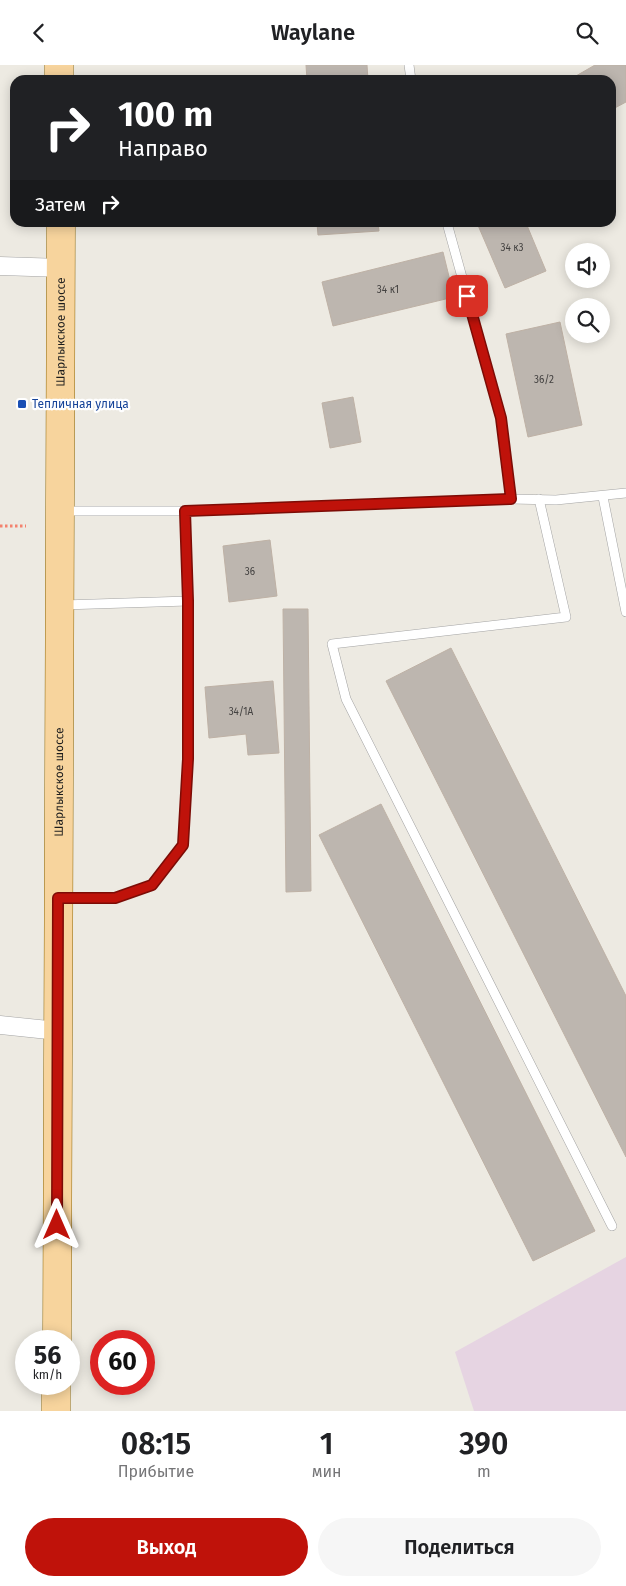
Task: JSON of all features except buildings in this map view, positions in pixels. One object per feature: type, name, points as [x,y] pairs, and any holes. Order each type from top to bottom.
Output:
[{"type":"main road","name":"Шарлыкское шоссе","points":[[56,1330],[61,227]]},
{"type":"main road","points":[[56,1395],[56,1411]]},
{"type":"street","points":[[0,266],[62,267]]},
{"type":"street","points":[[0,1025],[58,1031]]},
{"type":"lane","points":[[448,227],[501,418],[511,499]]},
{"type":"lane","points":[[60,511],[185,511],[603,497],[626,493]]},
{"type":"lane","points":[[603,497],[626,612]]},
{"type":"lane","points":[[539,499],[566,617],[332,644],[346,699],[612,1226]]},
{"type":"lane","points":[[58,898],[115,898],[152,885],[183,845],[188,759],[188,601],[185,511]]},
{"type":"lane","points":[[60,605],[188,601]]},
{"type":"path","points":[[0,526],[26,527]]},
{"type":"shaded area","points":[[626,1257],[626,1411],[474,1411],[455,1352]]},
{"type":"place","name":"Тепличная улица","points":[[22,404]]},
{"type":"route","points":[[57,1225],[58,898],[115,898],[152,885],[183,845],[188,759],[188,601],[185,511],[511,499],[501,418],[467,296]]}]
